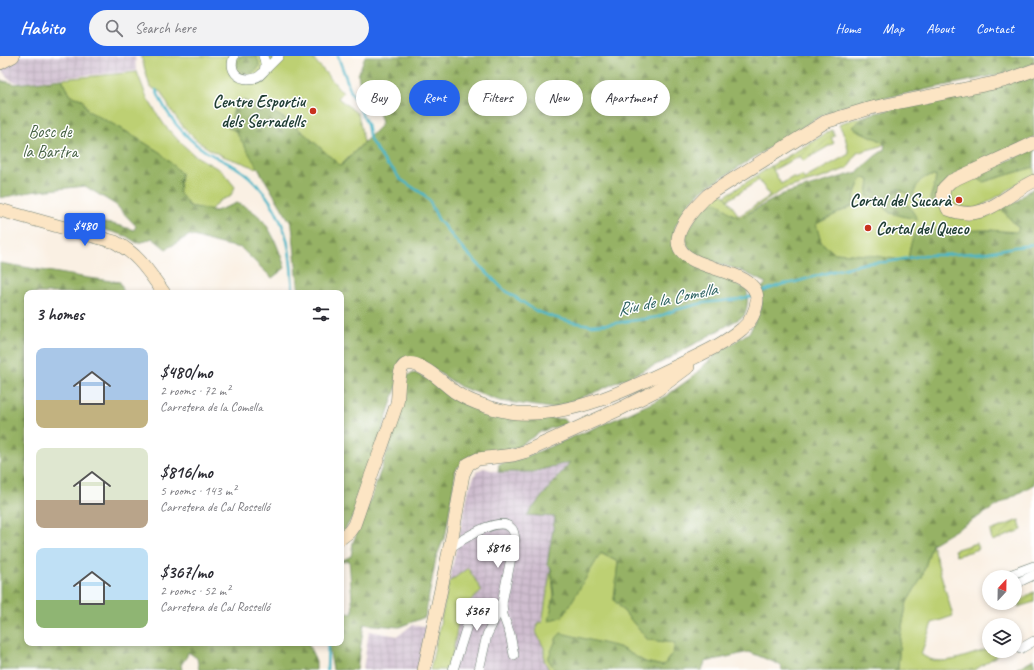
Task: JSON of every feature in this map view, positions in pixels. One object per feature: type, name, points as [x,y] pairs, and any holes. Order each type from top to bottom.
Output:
[{"type":"main road","points":[[0,63],[13,56]]},
{"type":"main road","points":[[344,536],[354,525],[397,402],[400,374],[401,369],[404,366],[411,364],[422,367],[457,393],[497,410],[519,413],[564,410],[598,400],[647,380],[702,354],[742,328],[749,322],[754,314],[757,299],[753,288],[748,283],[739,277],[692,259],[684,254],[680,248],[678,237],[683,223],[696,206],[708,195],[825,122],[872,108],[1004,81],[1034,70]]},
{"type":"main road","points":[[1034,143],[951,181],[944,188],[943,197],[948,209],[956,213],[980,212],[990,209],[1034,181]]},
{"type":"main road","points":[[0,210],[115,242],[137,257],[162,290]]},
{"type":"main road","points":[[424,670],[463,474],[468,464],[478,459],[513,455],[527,451],[622,408],[657,390],[699,359],[702,354]]},
{"type":"street","points":[[234,56],[232,65],[234,70],[241,78],[252,79],[261,74],[279,56]]},
{"type":"street","points":[[261,74],[265,68],[263,56]]},
{"type":"street","points":[[449,548],[487,527],[499,524],[513,529],[515,538],[502,603],[487,635],[479,670]]},
{"type":"street","points":[[1022,570],[1034,566]]},
{"type":"street","points":[[1022,581],[1034,575]]},
{"type":"street","points":[[502,603],[503,615],[510,634],[514,655]]},
{"type":"street","points":[[454,670],[471,613],[477,605],[485,604],[496,606],[502,603]]},
{"type":"street","points":[[1022,648],[1034,641]]},
{"type":"shaded area","points":[[21,56],[135,56],[136,71],[20,83],[12,81],[6,76],[0,67]]},
{"type":"shaded area","points":[[570,462],[528,515],[555,516],[547,565],[551,567],[546,606],[542,623],[536,632],[544,648],[544,660],[549,670],[449,670],[460,610],[482,591],[468,568],[449,582],[469,489],[477,471],[484,468],[498,472],[533,472]]},
{"type":"shaded area","points":[[412,625],[427,627],[420,670],[363,670],[369,631],[398,636]]},
{"type":"green space","name":"Centre Esportiu dels Serradells","points":[[141,56],[311,56],[343,93],[338,98],[356,112],[356,116],[358,116],[364,142],[340,166],[288,121],[271,111],[242,100],[228,127],[234,130],[259,165],[255,169],[213,151],[194,138],[179,121],[161,92],[150,87]]},
{"type":"green space","points":[[240,56],[256,56],[259,64],[258,69],[254,72],[242,72],[238,69],[237,63]]},
{"type":"green space","points":[[365,56],[1034,56],[1034,64],[1011,72],[841,107],[817,118],[702,190],[686,207],[675,227],[673,243],[747,290],[748,300],[746,309],[744,316],[662,362],[593,393],[552,408],[500,401],[461,387],[432,368],[407,360],[393,397],[357,509],[344,531],[344,290],[299,290],[292,225],[235,130],[228,128],[234,109],[242,100],[271,111],[288,121],[304,133],[341,166],[380,126],[382,122],[380,116],[401,116],[401,80],[359,80],[358,75]]},
{"type":"green space","points":[[137,72],[147,98],[165,126],[194,155],[222,171],[235,187],[230,197],[219,201],[211,210],[189,206],[179,192],[181,173],[161,153],[122,129],[88,111],[82,99],[71,96],[62,79]]},
{"type":"green space","points":[[1034,76],[1034,137],[939,196],[935,204],[930,199],[936,176],[930,176],[922,179],[917,185],[912,198],[898,188],[899,192],[897,200],[909,206],[918,220],[890,213],[876,200],[867,196],[869,180],[862,177],[852,206],[816,224],[821,242],[834,253],[869,255],[908,261],[912,239],[920,228],[952,231],[989,230],[1017,232],[1019,228],[1003,211],[1004,207],[1016,202],[1034,188],[1034,484],[932,544],[922,577],[907,602],[900,636],[898,670],[782,670],[781,665],[749,652],[705,662],[702,670],[555,670],[548,659],[557,637],[561,633],[619,647],[645,662],[663,666],[673,652],[675,643],[648,640],[614,600],[618,562],[601,553],[563,616],[549,621],[554,595],[551,568],[547,565],[555,517],[527,515],[570,462],[533,472],[498,472],[499,464],[523,458],[630,413],[666,396],[691,378],[716,354],[750,332],[762,304],[760,290],[766,283],[744,272],[703,257],[690,249],[686,241],[686,236],[689,228],[699,213],[707,205],[716,202],[722,205],[730,213],[740,218],[783,194],[858,172],[875,156],[884,150],[885,144],[852,127],[871,114]]},
{"type":"green space","name":"Bosc de la Bartra","points":[[62,79],[71,96],[82,99],[88,111],[122,129],[161,153],[181,173],[179,192],[189,206],[216,211],[237,203],[258,215],[268,228],[285,268],[272,278],[241,248],[190,235],[166,249],[152,238],[137,243],[126,236],[96,227],[95,222],[113,224],[134,230],[136,226],[116,205],[85,186],[30,192],[0,198],[0,80],[15,84]]},
{"type":"green space","points":[[871,114],[852,127],[885,144],[857,153],[848,168],[825,177],[784,189],[740,218],[730,213],[722,205],[707,205],[720,192],[725,196],[739,216],[770,196],[756,176],[771,166],[781,184],[793,177],[795,179],[802,176],[804,179],[849,154],[845,136],[839,125],[844,122]]},
{"type":"green space","points":[[832,130],[835,136],[831,138],[834,143],[803,161],[800,156],[773,170],[771,166]]},
{"type":"green space","points":[[1034,149],[1034,167],[983,182],[977,178],[981,173]]},
{"type":"green space","points":[[1034,167],[1034,175],[1024,179],[976,209],[952,206],[948,192],[981,173],[983,182]]},
{"type":"green space","points":[[756,176],[759,180],[728,200],[725,196]]},
{"type":"green space","points":[[926,176],[936,176],[930,199],[939,196],[973,219],[988,217],[1004,207],[1003,211],[1019,229],[1017,233],[989,230],[952,231],[920,228],[910,247],[908,261],[834,253],[821,242],[816,224],[852,206],[862,177],[869,180],[867,196],[876,200],[890,213],[909,206],[897,200],[899,192],[897,188],[907,194],[914,192],[917,183]]},
{"type":"green space","points":[[0,263],[120,282],[123,290],[24,290],[24,646],[309,646],[316,662],[316,670],[199,670],[197,658],[188,652],[181,665],[182,670],[0,670]]},
{"type":"green space","points":[[415,373],[427,379],[447,394],[500,416],[563,419],[568,423],[542,431],[516,448],[470,456],[456,469],[446,533],[436,558],[425,617],[399,627],[364,624],[357,670],[333,670],[329,646],[344,646],[344,614],[353,612],[349,560],[344,561],[344,560],[351,556],[353,542],[366,511],[398,417],[403,390],[408,375]]},
{"type":"green space","points":[[1019,520],[1022,530],[992,541],[990,531]]},
{"type":"green space","points":[[976,543],[979,549],[956,556],[954,550]]},
{"type":"green space","points":[[932,544],[953,616],[932,623],[921,654],[929,659],[946,661],[982,651],[982,658],[993,658],[975,670],[898,670],[900,636],[907,602],[922,577]]},
{"type":"green space","points":[[600,553],[618,562],[614,600],[648,640],[675,643],[674,652],[663,666],[645,662],[619,647],[602,644],[548,659],[555,670],[549,670],[544,660],[544,648],[536,632],[538,622],[542,623],[551,567],[554,595],[549,621],[563,616]]},
{"type":"green space","points":[[468,568],[482,591],[460,610],[449,670],[430,670],[449,582]]},
{"type":"green space","points":[[1034,592],[1034,602],[1022,606],[1022,601],[1029,594]]},
{"type":"green space","points":[[1034,659],[1034,670],[1017,670],[1017,668]]},
{"type":"waterway","name":"Riu de la Comella","points":[[338,56],[351,92],[367,124],[370,140],[387,165],[392,168],[400,179],[423,194],[429,200],[438,219],[463,249],[503,289],[536,311],[572,322],[590,325],[609,324],[658,317],[675,310],[703,303],[752,296]]},
{"type":"waterway","points":[[156,90],[170,116],[189,139],[205,151],[243,172],[261,189],[271,202],[286,235],[291,263],[293,290]]},
{"type":"waterway","name":"Riu de la Comella","points":[[758,293],[783,284],[792,283],[866,263],[887,262],[925,255],[988,252],[1034,245]]},
{"type":"waterway","points":[[327,670],[328,646]]},
{"type":"place","name":"Centre Esportiu dels Serradells","points":[[313,111]]},
{"type":"place","name":"Cortal del Sucarà","points":[[959,200]]},
{"type":"place","name":"Cortal del Queco","points":[[868,228]]}]
